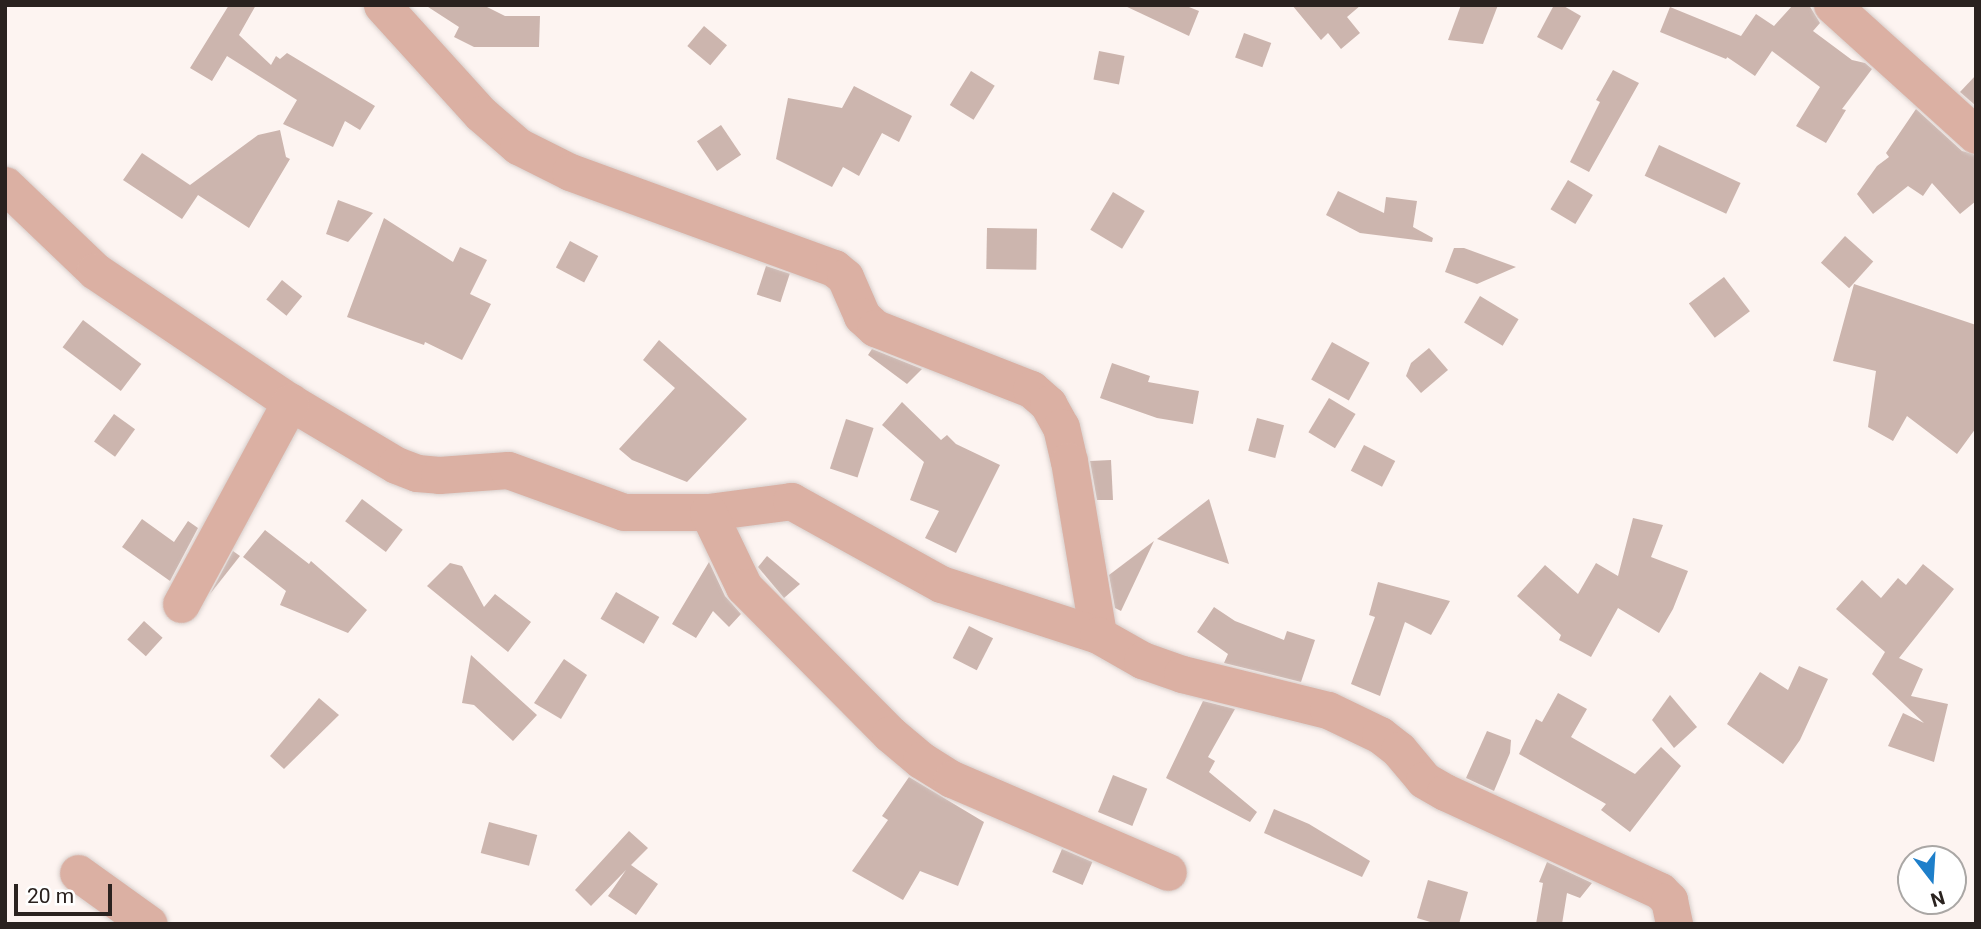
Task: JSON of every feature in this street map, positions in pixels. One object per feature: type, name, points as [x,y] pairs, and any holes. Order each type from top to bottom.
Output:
[{"type":"street","points":[[382,5],[481,114],[518,146],[570,172],[834,268],[845,277],[862,316],[875,328],[1019,384],[1040,396],[1048,404],[1060,427],[1069,461],[1098,635]]},
{"type":"street","points":[[1832,5],[1976,135]]},
{"type":"street","points":[[5,185],[95,271],[290,402],[396,465],[417,473],[439,475],[508,470],[624,512],[708,512],[791,501],[941,584],[1098,635],[1142,660],[1182,674],[1328,710],[1380,735],[1399,750],[1424,780],[1445,792],[1660,891],[1669,900],[1675,924]]},
{"type":"street","points":[[181,604],[290,402]]},
{"type":"street","points":[[708,512],[744,587],[890,734],[920,760],[952,779],[1168,872]]},
{"type":"street","points":[[78,873],[149,924]]},
{"type":"building","points":[[229,5],[256,5],[239,35],[271,65],[276,56],[280,59],[287,53],[375,106],[360,130],[345,121],[333,147],[283,124],[297,100],[227,56],[212,81],[190,68]]},
{"type":"building","points":[[425,5],[483,5],[505,16],[540,16],[539,47],[474,47],[454,37],[459,27]]},
{"type":"building","points":[[1123,5],[1184,5],[1199,11],[1189,36]]},
{"type":"building","points":[[1292,5],[1361,5],[1347,17],[1360,33],[1341,49],[1328,33],[1321,40]]},
{"type":"building","points":[[1461,5],[1498,5],[1483,44],[1448,40]]},
{"type":"building","points":[[1554,5],[1562,5],[1581,16],[1562,50],[1537,37]]},
{"type":"building","points":[[1793,5],[1809,5],[1820,23],[1813,31],[1852,60],[1865,63],[1872,69],[1842,109],[1846,110],[1826,143],[1796,126],[1820,87],[1772,51],[1755,76],[1727,57],[1726,59],[1660,32],[1670,7],[1741,36],[1756,14],[1774,26]]},
{"type":"building","points":[[704,26],[727,45],[710,65],[687,46]]},
{"type":"building","points":[[1244,33],[1271,43],[1262,67],[1235,57]]},
{"type":"building","points":[[1099,51],[1125,56],[1119,84],[1093,79]]},
{"type":"building","points":[[1613,70],[1639,83],[1589,172],[1570,162],[1600,102],[1596,100]]},
{"type":"building","points":[[971,71],[995,86],[974,120],[950,105]]},
{"type":"building","points":[[1976,75],[1976,106],[1960,92]]},
{"type":"building","points":[[854,86],[912,116],[899,142],[882,133],[859,176],[843,167],[832,187],[776,159],[788,98],[842,108]]},
{"type":"building","points":[[1916,109],[1962,151],[1976,155],[1976,201],[1960,214],[1932,183],[1923,196],[1908,186],[1873,214],[1857,194],[1877,166],[1889,157],[1886,153]]},
{"type":"building","points":[[721,125],[741,155],[717,171],[697,141]]},
{"type":"building","points":[[280,130],[286,157],[290,159],[249,228],[198,195],[182,219],[123,180],[142,153],[190,185],[258,135]]},
{"type":"building","points":[[1659,145],[1741,183],[1726,214],[1645,176]]},
{"type":"building","points":[[1568,180],[1593,195],[1575,224],[1550,209]]},
{"type":"building","points":[[1338,191],[1384,213],[1386,197],[1417,201],[1413,227],[1433,238],[1432,242],[1360,233],[1326,215]]},
{"type":"building","points":[[1113,192],[1145,211],[1122,249],[1090,230]]},
{"type":"building","points":[[338,200],[373,213],[348,242],[326,234]]},
{"type":"building","points":[[384,218],[453,262],[460,247],[487,260],[470,294],[491,304],[462,360],[425,342],[424,345],[347,317]]},
{"type":"building","points":[[987,228],[1037,229],[1036,270],[986,269]]},
{"type":"building","points":[[1845,236],[1873,261],[1849,288],[1821,263]]},
{"type":"building","points":[[570,241],[598,256],[584,283],[556,267]]},
{"type":"building","points":[[1454,248],[1464,248],[1516,267],[1477,284],[1445,272]]},
{"type":"building","points":[[766,266],[790,274],[781,302],[757,295]]},
{"type":"building","points":[[1724,277],[1750,311],[1715,338],[1689,303]]},
{"type":"building","points":[[282,280],[302,296],[286,316],[266,299]]},
{"type":"building","points":[[1854,284],[1976,325],[1976,428],[1957,454],[1907,416],[1893,441],[1868,427],[1876,371],[1833,361]]},
{"type":"building","points":[[1480,296],[1519,319],[1503,346],[1464,323]]},
{"type":"building","points":[[83,320],[141,364],[121,391],[63,347]]},
{"type":"building","points":[[659,340],[747,419],[687,482],[632,460],[619,449],[675,388],[643,360]]},
{"type":"building","points":[[1332,342],[1370,363],[1349,400],[1311,380]]},
{"type":"building","points":[[1429,348],[1448,370],[1421,393],[1406,376],[1411,363]]},
{"type":"building","points":[[872,349],[922,369],[907,384],[868,355]]},
{"type":"building","points":[[1112,363],[1150,376],[1148,382],[1199,391],[1193,424],[1157,418],[1100,398]]},
{"type":"building","points":[[1329,398],[1356,414],[1335,448],[1308,432]]},
{"type":"building","points":[[902,402],[941,440],[947,435],[956,444],[1000,465],[956,553],[925,538],[939,511],[910,500],[924,462],[882,425]]},
{"type":"building","points":[[114,414],[135,429],[115,457],[94,442]]},
{"type":"building","points":[[1257,418],[1284,425],[1275,458],[1248,451]]},
{"type":"building","points":[[846,419],[874,428],[858,477],[830,468]]},
{"type":"building","points":[[1364,445],[1395,461],[1382,487],[1351,471]]},
{"type":"building","points":[[1111,460],[1113,500],[1097,500],[1090,461]]},
{"type":"building","points":[[362,499],[403,530],[386,552],[345,521]]},
{"type":"building","points":[[1209,499],[1229,564],[1157,539]]},
{"type":"building","points":[[1633,518],[1663,525],[1651,557],[1688,571],[1673,609],[1659,633],[1618,608],[1591,657],[1559,640],[1561,635],[1517,596],[1545,565],[1578,594],[1596,563],[1618,576]]},
{"type":"building","points":[[142,519],[174,542],[188,521],[198,528],[170,581],[122,547]]},
{"type":"building","points":[[265,530],[309,564],[311,561],[367,610],[348,633],[280,605],[286,591],[243,557]]},
{"type":"building","points":[[1154,541],[1121,611],[1115,608],[1109,575]]},
{"type":"building","points":[[233,551],[240,556],[210,594]]},
{"type":"building","points":[[767,556],[800,584],[784,598],[758,567]]},
{"type":"building","points":[[709,562],[725,596],[741,614],[729,627],[713,611],[696,638],[672,624]]},
{"type":"building","points":[[450,563],[462,566],[484,607],[495,594],[531,622],[508,652],[427,586]]},
{"type":"building","points":[[1923,564],[1954,589],[1899,658],[1923,669],[1911,696],[1948,704],[1934,762],[1888,746],[1903,713],[1924,723],[1872,674],[1885,652],[1836,609],[1862,580],[1881,598],[1898,578],[1906,585]]},
{"type":"building","points":[[1378,582],[1450,601],[1431,635],[1405,622],[1380,696],[1351,684],[1375,617],[1369,615]]},
{"type":"building","points":[[616,592],[659,617],[644,644],[600,619]]},
{"type":"building","points":[[1214,607],[1235,621],[1284,640],[1287,631],[1315,640],[1301,682],[1224,663],[1228,654],[1197,632]]},
{"type":"building","points":[[144,621],[163,638],[146,656],[127,640]]},
{"type":"building","points":[[969,626],[993,638],[977,670],[953,658]]},
{"type":"building","points":[[471,655],[537,715],[513,741],[474,705],[462,703]]},
{"type":"building","points":[[564,659],[587,675],[561,719],[534,703]]},
{"type":"building","points":[[1799,666],[1828,679],[1800,740],[1783,764],[1727,724],[1760,672],[1788,690]]},
{"type":"building","points":[[1558,693],[1587,709],[1571,737],[1635,774],[1661,747],[1681,766],[1630,832],[1601,810],[1606,804],[1519,754],[1536,719],[1542,722]]},
{"type":"building","points":[[1670,695],[1697,727],[1674,748],[1652,720]]},
{"type":"building","points":[[319,698],[339,715],[284,769],[270,756]]},
{"type":"building","points":[[1203,701],[1235,709],[1208,757],[1215,761],[1209,772],[1257,812],[1250,822],[1166,778]]},
{"type":"building","points":[[1487,731],[1511,740],[1510,753],[1494,791],[1466,778]]},
{"type":"building","points":[[1113,775],[1147,789],[1132,826],[1098,812]]},
{"type":"building","points":[[909,777],[984,822],[958,886],[920,871],[903,900],[852,871],[888,820],[882,816]]},
{"type":"building","points":[[1274,809],[1309,824],[1370,861],[1362,877],[1264,833]]},
{"type":"building","points":[[489,822],[537,835],[529,866],[481,853]]},
{"type":"building","points":[[629,831],[648,848],[631,865],[658,884],[636,915],[608,896],[626,870],[591,906],[575,890]]},
{"type":"building","points":[[1062,849],[1092,862],[1083,885],[1052,872]]},
{"type":"building","points":[[1547,862],[1592,883],[1580,898],[1567,893],[1562,924],[1536,924],[1543,883],[1539,882]]},
{"type":"building","points":[[1428,880],[1468,892],[1459,924],[1437,924],[1417,918]]}]
